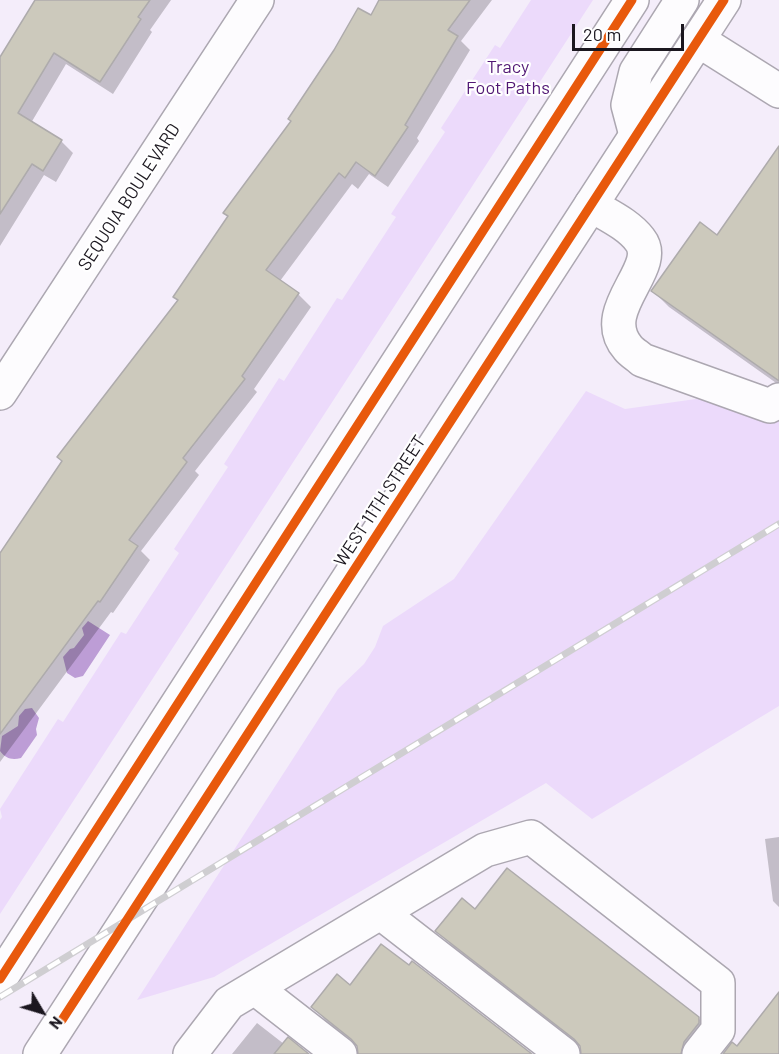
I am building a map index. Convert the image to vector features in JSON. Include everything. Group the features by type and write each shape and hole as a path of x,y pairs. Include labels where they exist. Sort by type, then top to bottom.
{"main road":[{"name":"SEQUOIA BOULEVARD","path":"0,393 257,0"},
{"path":"0,979 632,0"},
{"path":"636,135 628,105 636,72 682,0"},
{"name":"WEST 11TH STREET","path":"40,1054 724,0"},
{"path":"698,40 779,91"},
{"path":"591,205 630,229 642,242 644,261 621,306 618,328 627,347 642,360 770,406 779,400"},
{"path":"190,1054 230,1003 485,850 531,837 718,983 718,1030 699,1054"},
{"path":"381,913 563,1054"},
{"path":"255,988 340,1054"}],"green space":[{"name":"Tracy Foot Paths","path":"531,0 593,0 0,914 0,820 2,817 0,809 58,719 63,722 121,632 126,634 179,553 174,549 228,467 224,464 279,378 284,381 337,298 342,300 396,217 391,214 445,132 441,128 495,45 500,48"},
{"path":"586,391 625,409 710,397 779,421 779,706 592,819 546,783 214,977 137,1000 338,689 364,664 375,647 383,626 454,579"}],"shaded area":[{"path":"88,621 110,635 83,676 75,678 67,673 63,657 84,635 82,628"},
{"path":"32,708 39,718 37,735 21,758 7,757 0,751 2,736 18,726 19,716 25,709"}],"building":[{"path":"35,0 150,0 138,17 141,19 100,82 54,53 18,113 62,140 43,171 32,164 0,214 0,57"},
{"path":"379,0 470,0 448,30 458,36 405,125 408,127 375,176 356,162 345,178 339,173 266,270 299,293 242,376 245,379 183,458 187,462 129,540 138,546 100,602 98,601 0,734 0,553 62,461 57,457 178,300 173,297 228,216 223,213 291,121 288,119 334,50 358,8 371,15"},
{"path":"779,146 779,381 651,291 700,222 717,235"},
{"path":"507,868 699,1017 699,1023 684,1042 681,1054 581,1054 580,1046 574,1039 435,931 462,898 475,909"},
{"path":"381,944 409,965 412,961 532,1054 358,1054 357,1046 351,1039 311,1007 337,974 350,985"},
{"path":"779,992 779,1054 723,1054 732,1042 737,1046"},
{"path":"288,1037 309,1054 274,1054"}],"railway":[{"path":"0,997 779,524"}],"cycle path":[{"path":"0,979 632,0"},
{"path":"62,1020 724,0"}]}
